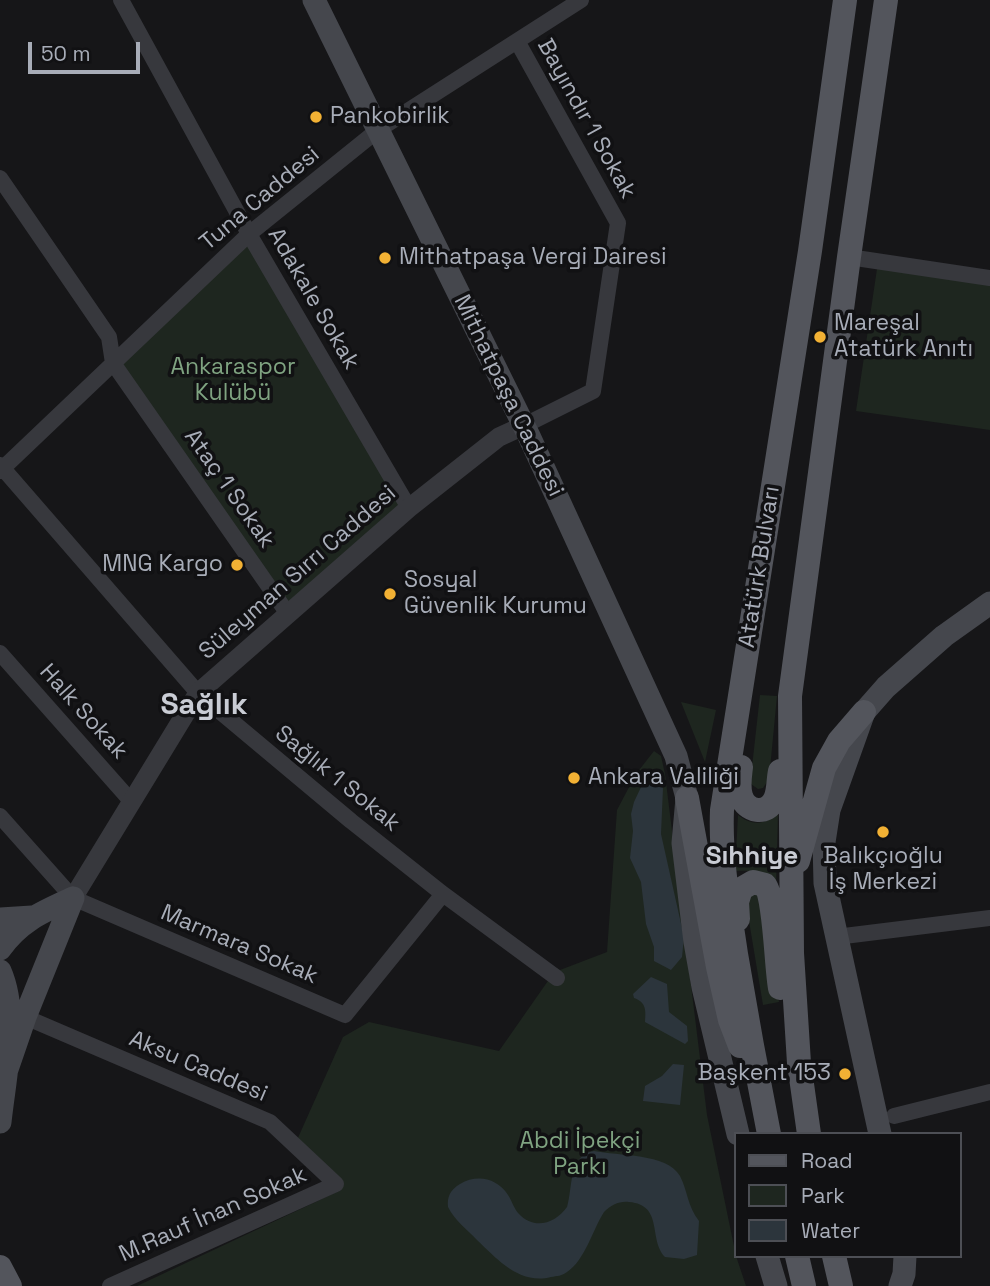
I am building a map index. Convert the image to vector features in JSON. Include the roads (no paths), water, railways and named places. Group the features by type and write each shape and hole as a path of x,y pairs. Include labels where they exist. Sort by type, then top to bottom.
{"main road":[{"name":"Mithatpaşa Caddesi","path":"314,0 523,426 676,756 687,798 683,843 695,942 738,1132"},
{"name":"Atatürk Bulvarı","path":"769,1132 726,888 722,823 810,251 845,0"},
{"name":"Atatürk Bulvarı","path":"809,1132 799,1063 792,953 790,696 886,0"},
{"path":"791,882 824,768 839,741 886,687 944,636 990,603"},
{"path":"742,686 743,726 739,789 743,802 753,810 768,807 775,798 790,696"},
{"path":"864,712 829,810 824,842 825,883 835,937 884,1122"},
{"path":"687,798 707,917 730,1020 741,1048 756,1071"},
{"path":"742,986 738,897 744,886 756,881 765,886 771,896 776,966 799,1063"},
{"path":"0,949 15,931 32,917 73,898"},
{"path":"4,1078 25,1017 73,898"},
{"path":"0,919 32,917"},
{"path":"0,971 7,991 9,1018 0,1122"},
{"path":"768,1258 776,1286"},
{"path":"797,1258 804,1286"},
{"path":"834,1258 841,1286"},
{"path":"900,1286 905,1258"},
{"path":"0,1267 10,1286"}],"street":[{"name":"Adakale Sokak","path":"121,0 249,234 409,508"},
{"name":"Tuna Caddesi","path":"1,468 249,234 378,130 581,0"},
{"name":"Bayındır 1 Sokak","path":"517,41 618,223 593,391 523,426"},
{"name":"Ataç 1 Sokak","path":"0,178 109,337 113,363 288,614"},
{"path":"849,257 990,278"},
{"name":"Süleyman Sırrı Caddesi","path":"73,898 198,694 409,508 499,437 523,426"},
{"name":"Sağlık 1 Sokak","path":"1,468 198,694 443,894 557,978"},
{"name":"Halk Sokak","path":"0,653 131,801"},
{"name":"Marmara Sokak","path":"0,816 73,898 345,1015 443,894"},
{"path":"835,937 990,918"},
{"name":"Aksu Caddesi","path":"25,1017 270,1122 336,1184"},
{"path":"884,1122 990,1092"},
{"name":"M.Rauf İnan Sokak","path":"110,1286 336,1184"}],"water":[{"path":"648,780 655,780 663,788 661,834 684,937 682,957 671,970 654,961 654,947 646,924 641,882 630,858 633,831 631,814 642,785"},
{"path":"651,977 667,984 669,1012 687,1026 688,1041 685,1044 645,1022 644,1007 633,994"},
{"path":"673,1064 684,1065 680,1105 643,1101 645,1086 662,1076"},
{"path":"594,1151 653,1159 674,1169 680,1176 699,1221 697,1255 684,1259 665,1257 660,1250 654,1224 647,1209 640,1204 622,1202 612,1205 604,1212 579,1260 567,1272 540,1279 529,1277 510,1269 493,1255 458,1221 448,1207 450,1194 457,1186 473,1179 486,1179 503,1189 517,1212 525,1219 538,1223 550,1221 557,1218 567,1207 576,1165 586,1154"}],"place":[{"name":"Pankobirlik","path":"316,117"},
{"name":"Mithatpaşa Vergi Dairesi","path":"385,258"},
{"name":"Mareşal Atatürk Anıtı","path":"820,337"},
{"name":"MNG Kargo","path":"237,565"},
{"name":"Sosyal Güvenlik Kurumu","path":"390,594"},
{"name":"Ankara Valiliği","path":"574,778"},
{"name":"Balıkçıoğlu İş Merkezi","path":"883,832"},
{"name":"Başkent 153","path":"845,1074"}],"district":[{"name":"Sağlık","path":"204,706"},
{"name":"Sıhhiye","path":"752,857"}],"park label":[{"name":"Ankaraspor Kulübü","path":"233,381"},
{"name":"Abdi İpekçi Parkı","path":"580,1155"}]}
